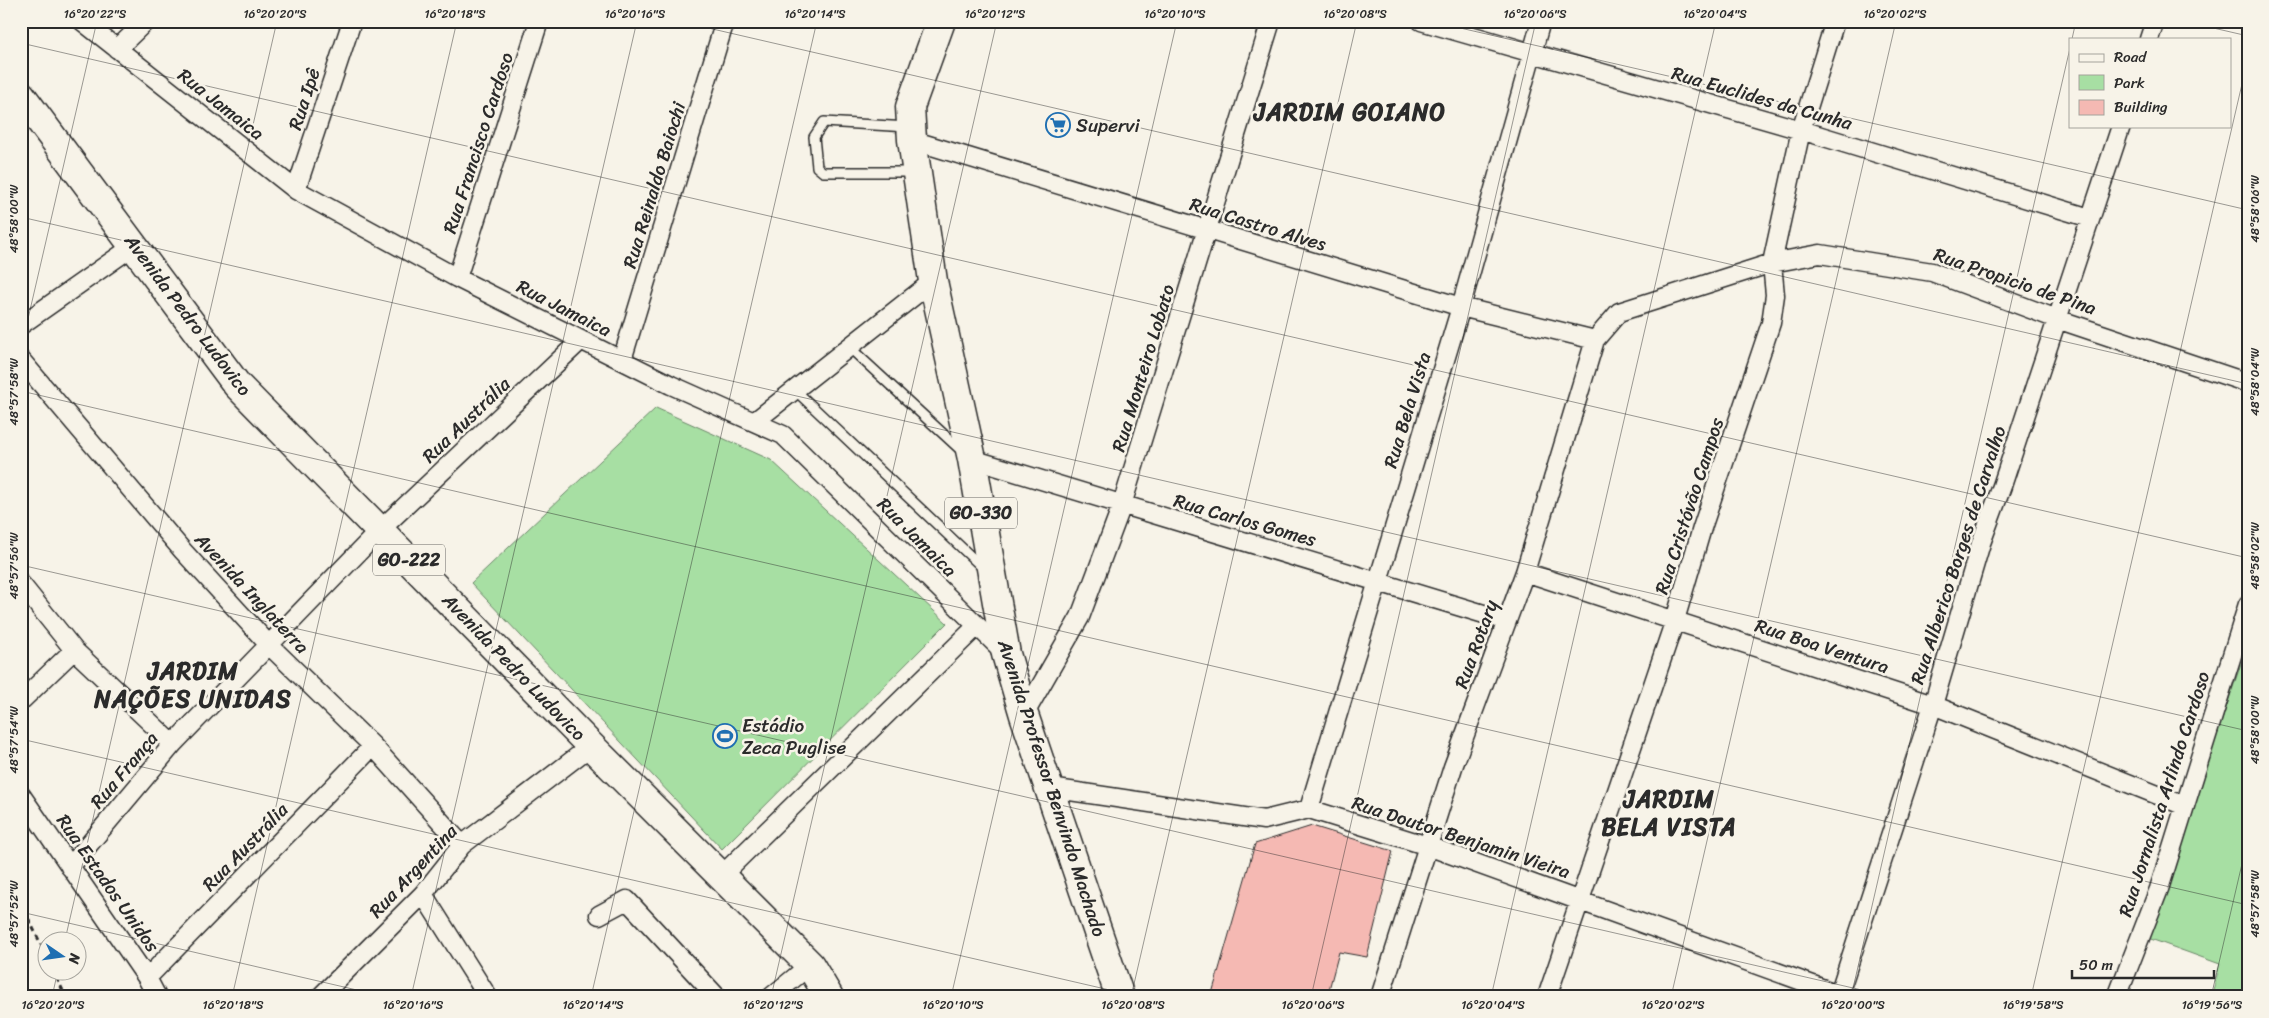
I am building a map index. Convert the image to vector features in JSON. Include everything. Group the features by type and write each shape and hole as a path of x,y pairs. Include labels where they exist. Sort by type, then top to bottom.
{"main road":[{"name":"Avenida Professor Benvindo Machado","path":"942,21 910,107 917,172 933,281 972,459 1006,654 1024,715 1120,997"},
{"name":"Avenida Pedro Ludovico","path":"21,94 237,384 591,746 810,965 829,997"}],"street":[{"name":"Rua Jamaica","path":"82,21 296,190 457,278 622,360 783,435 1006,654"},
{"path":"117,49 146,21"},
{"name":"Rua Ipê","path":"296,190 352,21"},
{"name":"Rua Francisco Cardoso","path":"457,278 539,21"},
{"name":"Rua Reinaldo Baiochi","path":"622,360 726,21"},
{"name":"Rua Monteiro Lobato","path":"1024,715 1080,617 1122,506 1271,21"},
{"name":"Rua Euclides da Cunha","path":"1421,21 1800,130 2090,218"},
{"name":"Rua Bela Vista","path":"1309,809 1376,581 1461,307 1541,21"},
{"name":"Rua Cristóvão Campos","path":"1547,997 1675,620 1702,528 1771,323 1775,295 1772,264 1800,130 1835,21"},
{"path":"2149,38 2155,21"},
{"name":"Rua Alberico Borges de Carvalho","path":"1841,996 1933,705 1981,543 2119,128"},
{"name":"Rua Castro Alves","path":"912,134 1208,231 1461,307 1595,340"},
{"path":"21,326 135,245"},
{"name":"Rua Propicio de Pina","path":"1619,312 1772,264 1820,254 1932,272 2057,319 2248,383"},
{"path":"754,422 933,281"},
{"name":"Rua Rotary","path":"1380,997 1453,767 1525,572 1595,340 1619,312"},
{"name":"Rua Austrália","path":"380,530 581,340"},
{"name":"Avenida Inglaterra","path":"21,360 183,551 270,646 373,746 462,845"},
{"name":"Rua Carlos Gomes","path":"972,459 1507,622"},
{"name":"Rua França","path":"70,867 173,744 270,646 380,530"},
{"name":"Rua Boa Ventura","path":"1525,572 1933,705 2185,806"},
{"path":"21,584 74,650 173,744"},
{"name":"Rua Jornalista Arlindo Cardoso","path":"2116,997 2159,889 2248,604"},
{"path":"721,876 977,626"},
{"path":"21,701 74,650"},
{"name":"Rua Austrália","path":"147,978 373,746"},
{"name":"Rua Argentina","path":"320,997 423,894 462,845 591,746"},
{"path":"1050,788 1264,820 1309,809"},
{"name":"Rua Estados Unidos","path":"21,795 147,978 157,997"},
{"name":"Rua Doutor Benjamin Vieira","path":"1309,809 1428,846 1580,899 1841,996"},
{"path":"423,894 488,997"},
{"path":"600,915 627,900 717,997"},
{"path":"771,997 810,965"}],"lane":[{"path":"912,134 824,122 814,137 817,167 823,172 850,174 917,172"},
{"path":"849,347 972,459"},
{"path":"794,390 992,576"}],"path":[{"path":"21,903 38,938"},
{"path":"58,980 66,997"}],"green space":[{"name":"Estádio Zeca Puglise","path":"656,408 771,460 947,623 722,849 471,583"},
{"path":"2248,643 2248,997 2211,997 2220,964 2148,938"}],"building":[{"path":"1312,826 1393,851 1367,957 1339,952 1327,997 1211,997 1255,844"}],"place":[{"name":"Supervi","path":"1058,125"},
{"name":"Estádio Zeca Puglise","path":"725,736"}],"district":[{"name":"JARDIM GOIANO","path":"1350,112"},
{"name":"JARDIM NAÇÕES UNIDAS","path":"193,685"},
{"name":"JARDIM BELA VISTA","path":"1669,813"}]}
